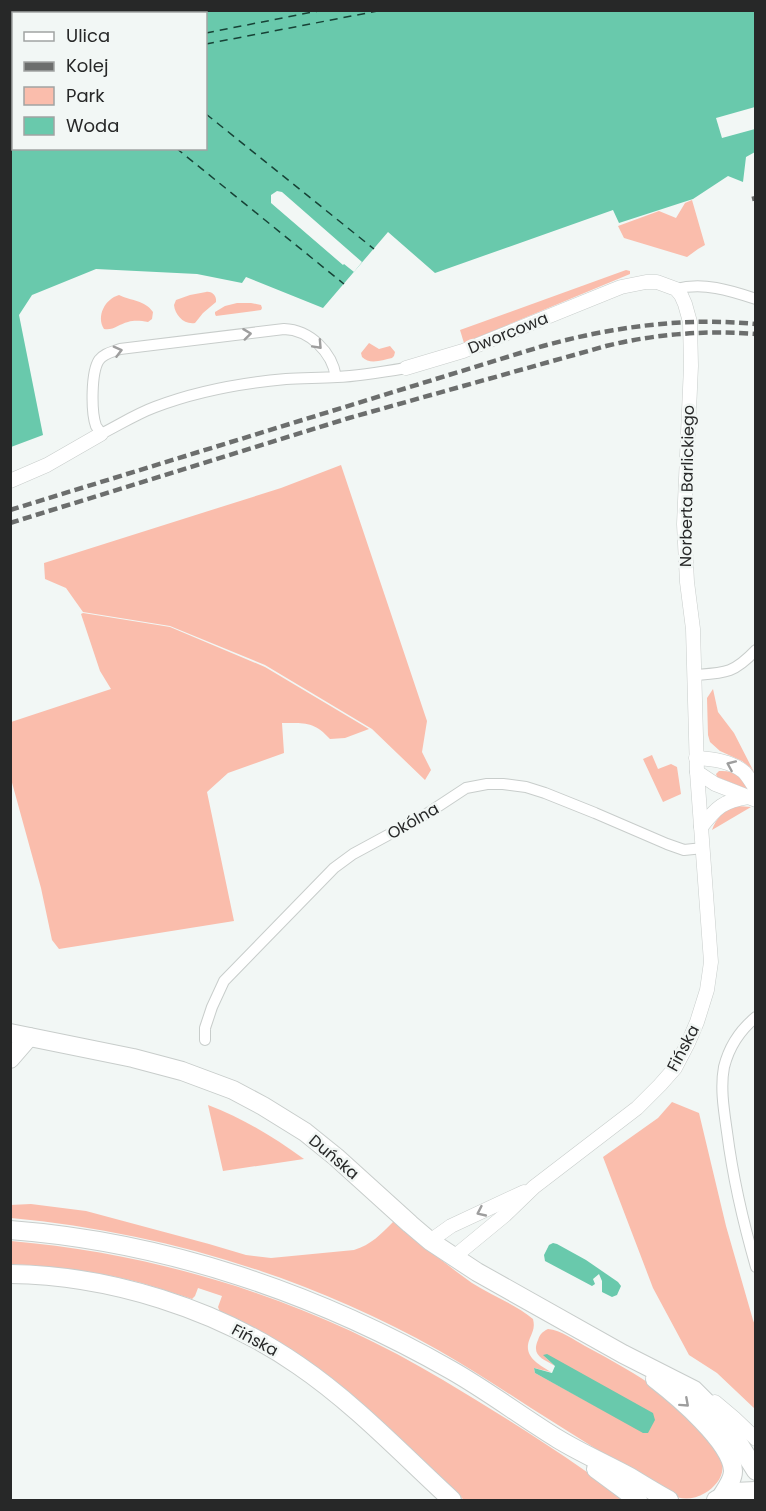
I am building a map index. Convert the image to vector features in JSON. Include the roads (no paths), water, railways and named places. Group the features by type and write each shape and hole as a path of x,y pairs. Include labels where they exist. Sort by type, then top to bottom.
{"main road":[{"name":"Duńska","path":"10,1033 163,1066 202,1077 263,1106 305,1132 430,1241 454,1257 502,1287 623,1354 694,1390 729,1428 756,1471"},
{"path":"10,1059 29,1037"},
{"path":"10,1230 43,1232 120,1244 168,1255 243,1277 319,1305 399,1342 453,1372 560,1440 669,1500"},
{"name":"Fińska","path":"10,1274 72,1278 114,1286 158,1298 231,1327 298,1364 323,1383 452,1500"},
{"name":"Duńska","path":"623,1354 693,1410 724,1448 733,1473 729,1485 718,1498"},
{"path":"560,1440 638,1500"},
{"path":"718,1498 734,1492 756,1491"}],"street":[{"name":"Dworcowa","path":"10,481 47,465 134,417 190,395 262,381 336,377 406,368 463,351 621,287 657,282 675,289"},
{"path":"675,289 687,286 716,287 756,299"},
{"name":"Norberta Barlickiego","path":"675,289 686,304 691,333 684,524 687,582 693,629 697,765 703,848"},
{"path":"101,434 93,411 95,368 104,355 120,349 284,329 295,330 307,334 316,341 334,367 336,377"},
{"path":"694,675 729,671 744,662 756,650"},
{"path":"715,760 735,766 746,773 753,795 715,784 697,765 715,760"},
{"name":"Okólna","path":"206,1040 205,1028 209,1013 224,981 333,868 353,854 425,815 466,788 502,783 526,787 570,802 666,844 684,850 703,848"},
{"path":"701,827 721,805 753,795"},
{"name":"Fińska","path":"454,1257 505,1215 534,1187 637,1108 675,1068 697,1022 711,962 703,848"},
{"path":"756,1017 744,1026 732,1045 724,1067 723,1088 735,1190 756,1268"},
{"name":"Fińska","path":"430,1241 451,1226 534,1187"},
{"path":"694,1390 734,1418 756,1439"}],"water":[{"path":"11,11 755,11 755,152 746,157 743,182 728,176 693,199 619,223 613,210 435,273 388,232 323,308 246,277 242,283 197,274 96,269 32,295 19,315 43,435 11,447"},
{"path":"553,1243 586,1260 618,1282 621,1286 617,1295 612,1297 602,1292 602,1281 599,1274 593,1279 595,1284 592,1286 545,1261 544,1255 549,1245"},
{"path":"547,1354 653,1413 655,1420 648,1433 643,1433 535,1373 534,1368 552,1373 555,1366 543,1355"}],"railway":[{"path":"752,199 756,198"},
{"path":"10,510 569,339 648,325 702,322 756,324"},
{"path":"10,523 349,418 606,346 643,338 680,334 718,332 756,334"}]}
